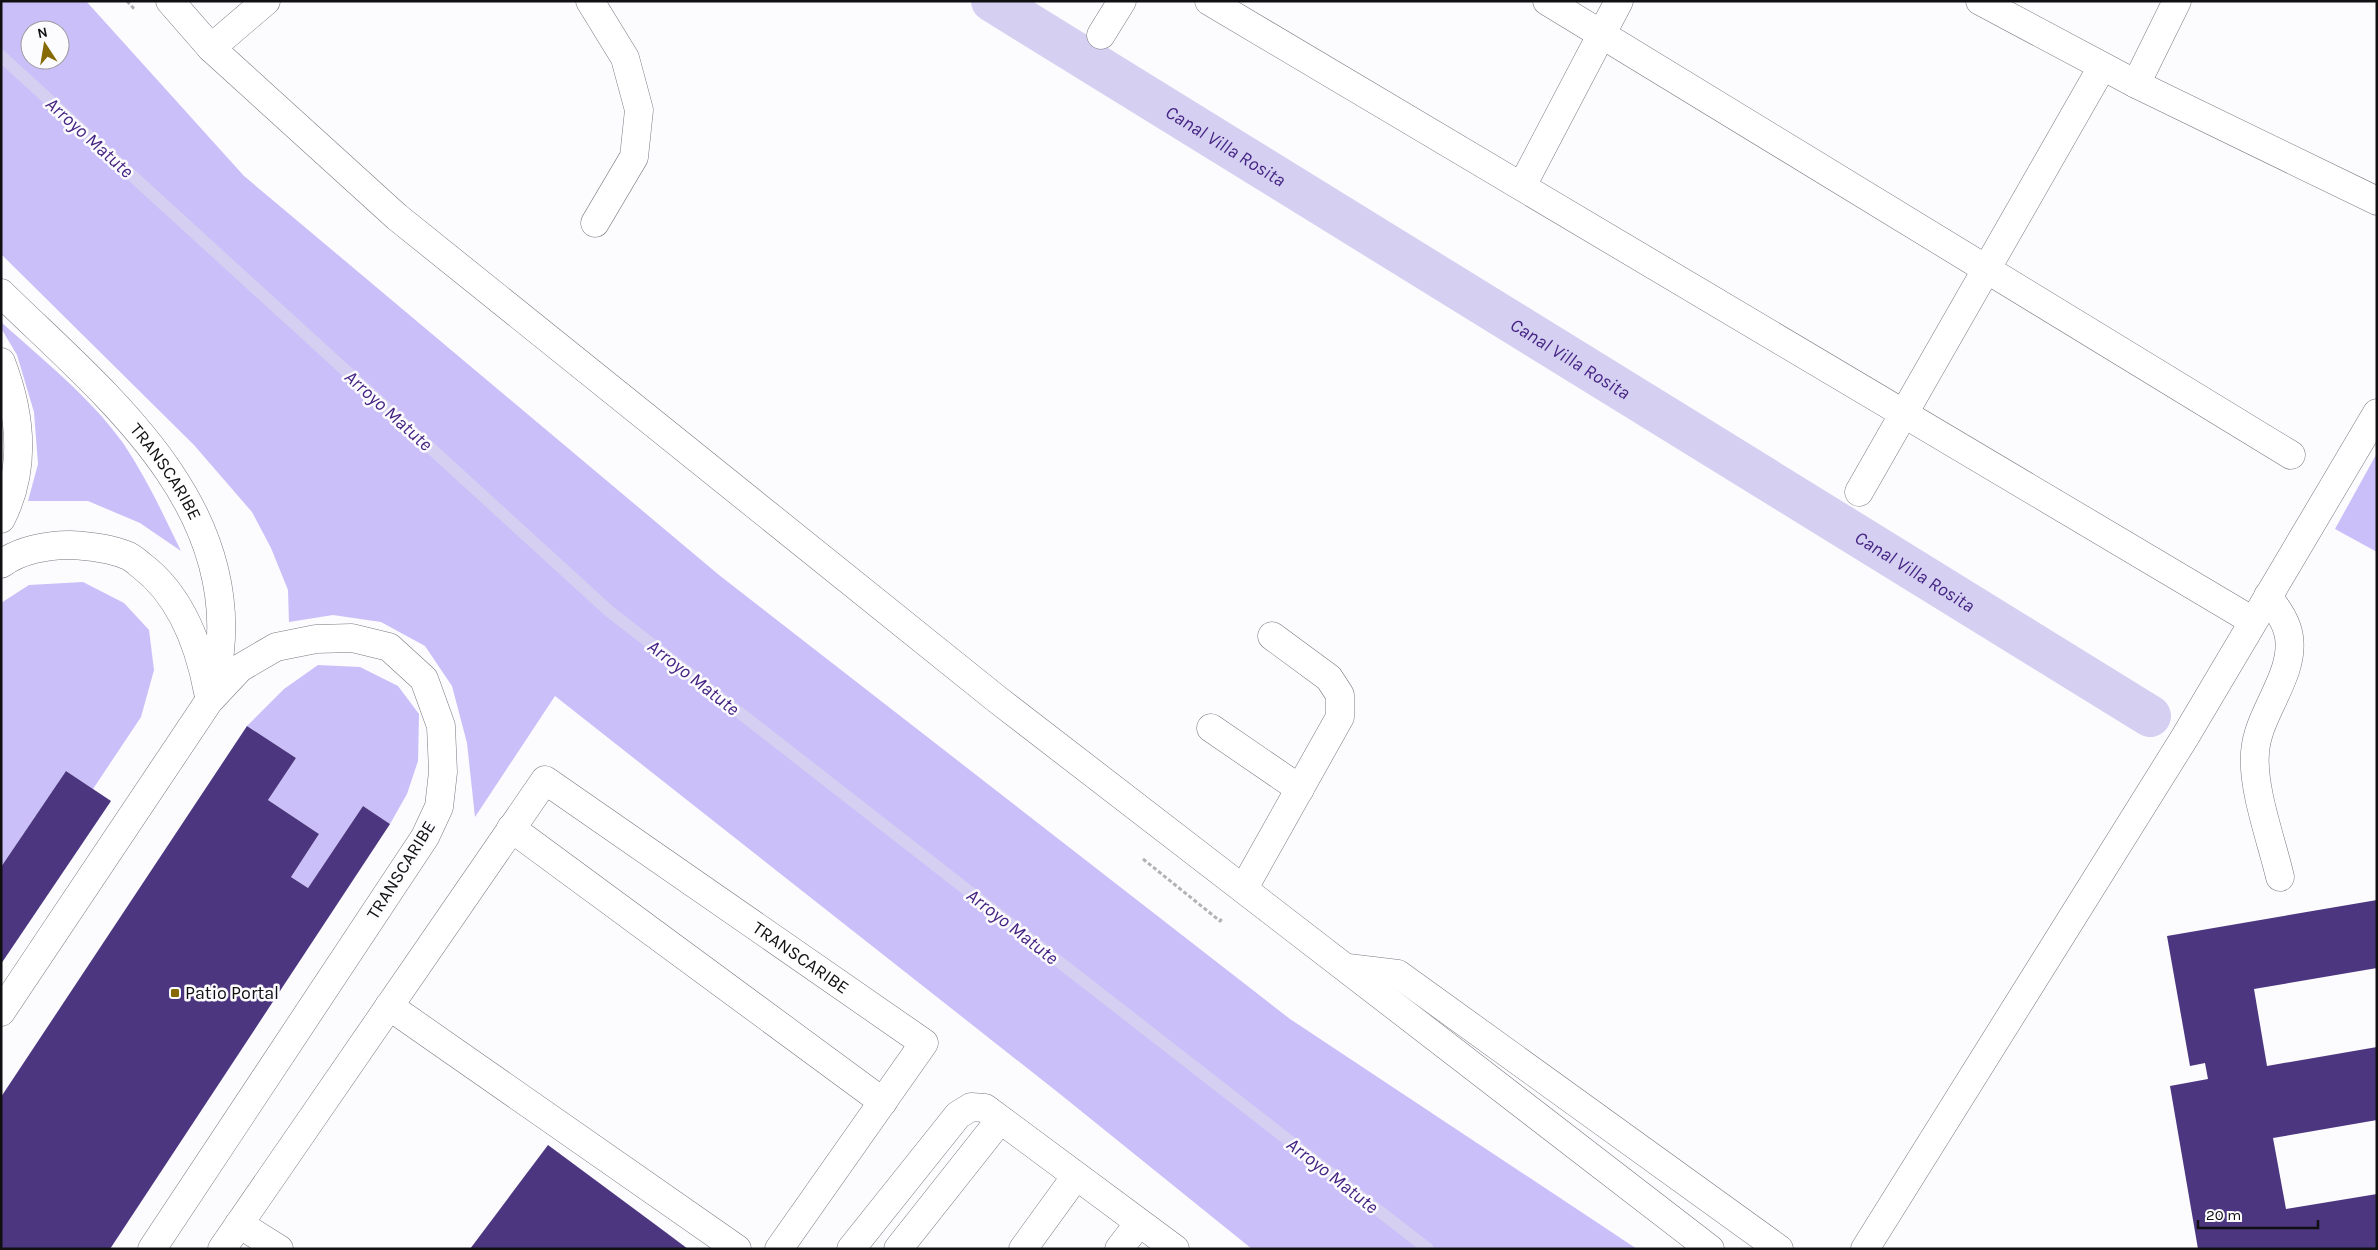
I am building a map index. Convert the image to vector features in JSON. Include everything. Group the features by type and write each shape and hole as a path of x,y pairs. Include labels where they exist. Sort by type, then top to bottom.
{"street":[{"path":"170,1 211,48 397,217 998,700 1710,1249"},
{"path":"211,48 266,1"},
{"path":"590,1 626,58 638,110 634,157 596,223"},
{"path":"1101,35 1122,1"},
{"path":"1209,1 2253,621"},
{"path":"1547,1 2291,455"},
{"path":"1522,186 1619,1"},
{"path":"1980,1 2102,67 2377,201"},
{"path":"2136,84 2177,1"},
{"path":"1859,492 2102,67"},
{"name":"TRANSCARIBE","path":"1,294 127,417 170,470 190,505 211,556 221,609 220,652 209,701"},
{"path":"1,362 12,391 19,430 18,471 9,504 1,519"},
{"path":"1865,1249 2185,737 2377,413"},
{"path":"1,564 10,557 51,545 90,546 128,555 157,578 178,605 194,638 203,667 209,701"},
{"path":"2268,596 2284,620 2290,636 2290,656 2260,729 2254,752 2256,777 2280,877"},
{"path":"1244,888 1340,716 1340,695 1329,678 1272,636"},
{"name":"TRANSCARIBE","path":"1,1012 209,701 240,668 276,647 316,639 352,638 389,647 424,679 441,726 443,772 438,807 425,837 152,1249"},
{"path":"1211,728 1300,789"},
{"name":"TRANSCARIBE","path":"222,1249 545,780 924,1043 779,1249"},
{"path":"511,828 883,1102"},
{"path":"1348,968 1398,974 1779,1249"},
{"path":"389,1006 737,1249"},
{"path":"851,1249 958,1116 971,1107 985,1108 1175,1249"},
{"path":"898,1249 1000,1120"},
{"path":"1023,1249 1076,1176"},
{"path":"1119,1249 1139,1223"},
{"path":"239,1224 279,1249"}],"shaded area":[{"path":"1,1 86,1 244,176 719,575 1290,1019 1637,1249 1252,1249 1060,1094 555,696 475,817 467,743 452,686 425,646 381,622 333,615 289,622 288,590 271,548 252,512 194,445 1,254"},
{"path":"1,322 65,379 110,426 139,469 181,551 140,523 88,501 28,501 38,464 34,412 17,355 1,328"},
{"path":"2377,453 2377,552 2335,529"},
{"path":"83,582 124,603 149,630 154,670 141,717 93,789 66,771 1,867 1,603 29,585"},
{"path":"318,665 360,667 398,686 419,714 418,761 407,794 390,824 363,806 308,888 291,877 319,834 268,800 296,758 247,726 284,689"}],"building":[{"name":"Patio Portal","path":"247,726 296,758 268,800 319,834 291,877 308,888 363,806 390,824 110,1249 1,1249 1,1097"},
{"path":"66,771 111,801 1,964 1,867"},
{"path":"2377,900 2377,968 2254,989 2267,1066 2377,1047 2377,1120 2273,1138 2286,1209 2377,1194 2377,1249 2198,1249 2170,1086 2208,1079 2205,1063 2190,1066 2167,936"},
{"path":"548,1145 664,1231 688,1249 470,1249"}],"waterway":[{"name":"Canal Villa Rosita","path":"992,1 2150,716"},
{"name":"Arroyo Matute","path":"1,56 609,611 1428,1249"}],"place":[{"name":"Patio Portal","path":"175,993"}]}
